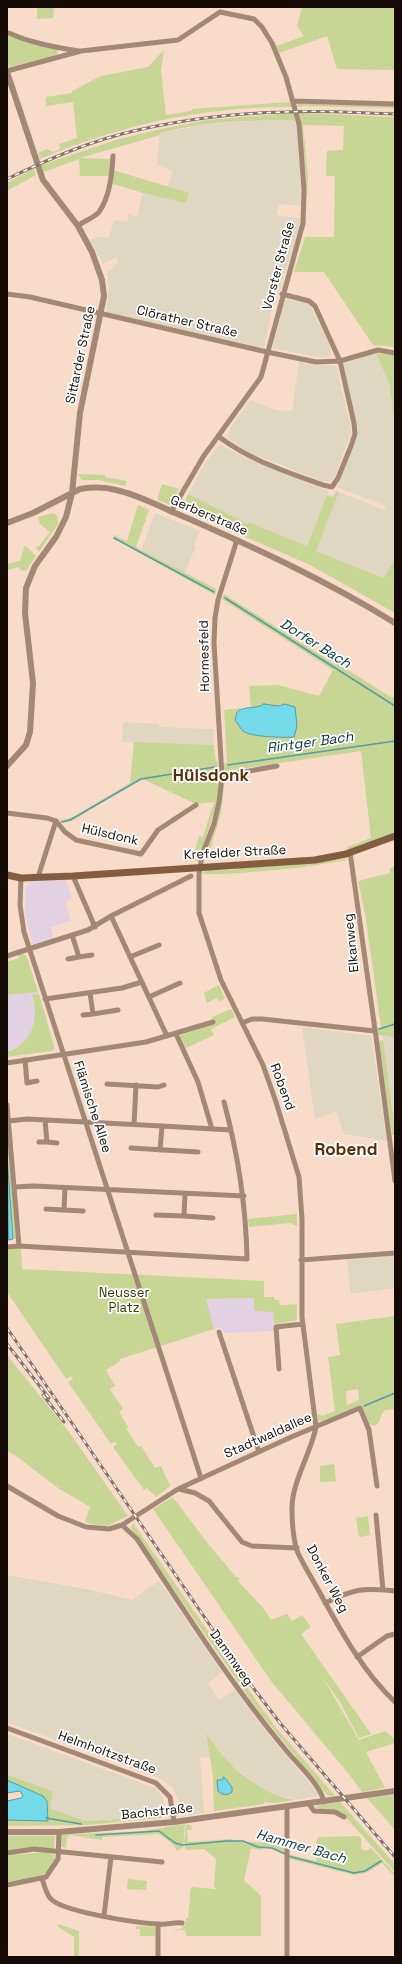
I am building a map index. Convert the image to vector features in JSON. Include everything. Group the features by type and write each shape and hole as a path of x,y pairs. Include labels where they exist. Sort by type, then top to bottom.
{"main road":[{"name":"Krefelder Straße","path":"7,875 21,878 73,876 315,860 350,852 395,836"}],"street":[{"path":"7,72 81,51 178,40 220,9"},
{"name":"Vorster Straße","path":"171,512 203,457 261,378 282,294 300,238 304,205 301,148 294,101 290,86 278,56 262,26 254,19 220,9"},
{"path":"9,33 42,45 81,51"},
{"name":"Sittarder Straße","path":"7,72 43,180 78,226 97,261 104,296 102,313 80,412 72,493 61,530 35,566 27,582 25,613 33,683 30,732 26,745 7,766"},
{"path":"294,101 395,104"},
{"path":"78,226 98,212 106,196 112,176 113,156"},
{"name":"Clörather Straße","path":"7,294 22,295 316,362 340,361 378,350 395,353"},
{"path":"218,436 233,448 282,470 332,487 338,478 354,434 354,423 340,361 315,306 309,301 282,294"},
{"name":"Gerberstraße","path":"7,523 34,513 72,493 89,487 116,490 237,540 315,577 395,623"},
{"name":"Hormesfeld","path":"201,868 202,855 214,824 219,802 222,774 214,643 215,618 218,600 237,540"},
{"path":"222,774 278,766"},
{"name":"Hülsdonk","path":"56,821 65,832 76,840 141,854 158,830 196,805"},
{"path":"7,813 47,818 56,821 38,877"},
{"name":"Elkanweg","path":"350,852 360,911 395,1181"},
{"name":"Robend","path":"201,868 199,878 199,913 221,980 263,1065 299,1177 302,1220 301,1260 303,1324 316,1427"},
{"path":"73,876 95,927"},
{"path":"7,956 72,936 95,927 111,916 191,876"},
{"name":"Flämische Allee","path":"21,878 21,916 29,949 126,1252 157,1340 201,1478"},
{"path":"111,916 167,1036"},
{"path":"72,936 79,957"},
{"path":"130,957 159,944"},
{"path":"68,959 92,955"},
{"path":"45,999 122,988 142,982"},
{"path":"150,997 180,983"},
{"path":"90,993 93,1014"},
{"path":"83,1015 118,1010"},
{"path":"242,1023 252,1019 262,1019 375,1031"},
{"path":"7,1063 146,1042 213,1022"},
{"path":"176,1034 198,1082 212,1129"},
{"path":"25,1060 27,1083 37,1081"},
{"path":"107,1084 158,1086 164,1084"},
{"path":"134,1124 136,1085"},
{"path":"7,1247 19,1246 247,1259 244,1196 224,1102"},
{"path":"7,1105 19,1246"},
{"path":"9,1121 45,1120 231,1130"},
{"path":"45,1120 47,1142"},
{"path":"160,1150 162,1126"},
{"path":"39,1142 57,1143"},
{"path":"131,1148 198,1152"},
{"path":"14,1188 34,1186 244,1196"},
{"path":"64,1210 65,1188"},
{"path":"184,1216 185,1194"},
{"path":"46,1209 84,1211"},
{"path":"156,1215 213,1218"},
{"path":"301,1260 395,1253"},
{"path":"279,1369 276,1327 303,1324"},
{"path":"219,1332 259,1452"},
{"name":"Stadtwaldallee","path":"122,1525 178,1489 360,1408 371,1439 376,1486"},
{"name":"Donker Weg","path":"316,1427 313,1441 295,1490 292,1506 297,1548 325,1603 357,1657 395,1702"},
{"path":"7,1486 58,1516 78,1524 109,1529 122,1525"},
{"path":"178,1489 195,1492 209,1501 242,1542 252,1546 297,1548"},
{"path":"376,1515 383,1590"},
{"name":"Dammweg","path":"122,1525 136,1539 220,1664 265,1725 317,1788 324,1802"},
{"path":"325,1603 347,1592 363,1588 395,1591"},
{"path":"357,1657 387,1636 395,1634"},
{"name":"Helmholtzstraße","path":"7,1728 156,1783 170,1797 174,1822"},
{"name":"Bachstraße","path":"7,1832 59,1832 174,1822 395,1791"},
{"path":"309,1804 314,1811 335,1812 344,1817"},
{"path":"287,1807 287,1957"},
{"path":"7,1885 46,1877 58,1859 57,1851 59,1832"},
{"path":"7,1853 34,1849 162,1862"},
{"path":"104,1916 111,1857"},
{"path":"42,1878 51,1899 60,1905 104,1916 158,1924 182,1923"},
{"path":"158,1924 158,1957"}],"shaded area":[{"path":"261,120 295,120 299,145 301,206 280,204 278,206 277,215 301,218 292,251 271,314 264,348 106,312 109,288 107,272 114,267 113,265 118,263 117,257 103,264 90,240 97,237 109,238 114,220 127,222 129,214 137,217 143,193 186,202 189,193 167,187 173,171 157,165 160,133 209,124"},
{"path":"286,299 303,302 310,306 330,345 331,355 328,357 313,356 273,348 282,309"},
{"path":"376,353 389,383 395,422 395,559 385,578 316,551 339,492 384,510 386,506 337,487 356,438 343,364"},
{"path":"299,362 323,366 332,365 336,367 350,423 351,433 335,476 330,481 322,481 249,452 231,441 228,436 229,430 250,400 276,410 292,411"},
{"path":"221,445 246,458 329,491 307,546 249,522 248,524 188,494 201,470 216,448"},
{"path":"155,513 200,531 194,545 196,546 185,573 142,549"},
{"path":"123,722 159,724 159,727 213,729 214,745 122,742"},
{"path":"66,880 72,898 65,902 71,921 51,927 53,939 33,946 25,914 26,886 32,881"},
{"path":"38,992 39,994 32,995 36,1017 33,1028 28,1037 20,1045 7,1052 7,995"},
{"path":"302,1027 371,1036 387,1141 344,1134 336,1111 315,1119"},
{"path":"382,1036 395,1036 395,1129 383,1040"},
{"path":"395,1255 395,1288 351,1294 347,1259"},
{"path":"255,1298 274,1312 273,1331 224,1333 221,1327 214,1329 205,1299"},
{"path":"7,1575 91,1590 132,1600 159,1581 222,1672 208,1683 219,1700 235,1690 262,1727 320,1796 294,1800 258,1787 226,1760 206,1734 210,1757 200,1758 204,1813 186,1815 180,1809 178,1799 172,1787 159,1778 7,1722"},
{"path":"7,1734 155,1788 163,1798 165,1809 163,1815 112,1819 110,1822 107,1820 84,1822 50,1808 53,1791 7,1775"}],"green space":[{"path":"37,7 54,7 53,18 37,19"},
{"path":"302,7 395,7 395,70 337,69 327,36 279,53 273,38 277,46 304,36 297,26"},
{"path":"7,29 9,31 8,34 31,44 58,49 57,56 9,67 7,60"},
{"path":"164,50 161,71 166,115 191,111 192,109 290,102 292,107 227,110 163,120 101,136 40,159 38,153 47,149 53,152 60,149 59,144 77,138 73,102 46,106 46,97 72,93 72,91 101,76 148,67"},
{"path":"297,103 395,106 395,108 298,107"},
{"path":"293,113 295,120 244,121 177,129 80,158 111,159 110,176 80,176 79,159 44,172 41,165 119,139 161,129 207,120"},
{"path":"299,113 395,117 395,347 373,345 324,272 294,272 305,237 334,237 335,176 326,176 327,151 343,150 344,126 303,125 308,177 306,212 306,171"},
{"path":"34,168 36,175 7,191 7,183"},
{"path":"113,170 189,193 186,203 143,193 110,183"},
{"path":"376,353 395,355 395,422 389,383"},
{"path":"78,474 105,475 105,477 127,481 125,486 98,480 82,480"},
{"path":"162,484 179,489 171,505 157,500"},
{"path":"336,491 339,492 316,551 384,578 395,559 395,613 310,565 182,509 188,494 248,524 249,522 307,546 327,495 333,497"},
{"path":"138,505 149,510 136,547 216,589 215,595 113,538 114,535 127,541"},
{"path":"53,513 58,517 58,524 39,552 35,546 38,547 50,532 40,524 38,517"},
{"path":"25,545 36,556 26,571 20,570 19,567 7,570 7,564 20,561"},
{"path":"224,594 336,665 337,663 392,698 395,693 395,834 348,850 347,847 371,838 361,751 226,771 221,813 207,860 205,860 205,855 213,832 223,764 227,763 224,710 242,708 238,711 235,720 249,734 270,735 281,738 281,704 251,707 249,686 278,685 319,696 333,670 222,599"},
{"path":"134,742 214,745 215,756 219,769 217,804 198,860 192,861 199,836 203,837 214,802 196,804 145,780 139,780 72,821 60,822 60,820 73,817 130,783"},
{"path":"348,860 298,868 228,874 203,874 205,870 234,870 242,867"},
{"path":"395,867 394,1037 378,1035 377,1029 381,1027 365,913 358,881 390,873 390,868"},
{"path":"22,953 27,957 38,992 7,995 7,962 19,958 18,954"},
{"path":"219,985 225,999 219,1001 217,998 207,1003 204,993"},
{"path":"39,994 55,1049 51,1051 7,1057 7,1052 23,1043 28,1037 32,1029 35,1012 32,995"},
{"path":"231,1009 235,1017 211,1029 214,1035 186,1048 180,1037 181,1035 214,1024 212,1017"},
{"path":"383,1040 395,1135 392,1135 379,1041"},
{"path":"7,1124 16,1239 13,1239 7,1156"},
{"path":"297,1214 297,1226 290,1223 249,1227 248,1219"},
{"name":"Neusser Platz","path":"18,1247 21,1249 22,1269 264,1281 264,1297 274,1297 275,1300 279,1300 280,1305 297,1304 297,1319 295,1321 274,1324 273,1312 254,1311 254,1298 206,1299 214,1329 120,1359 119,1362 106,1370 115,1386 110,1389 123,1409 119,1412 128,1427 126,1428 138,1447 141,1446 155,1468 161,1466 170,1486 156,1497 147,1488 144,1490 113,1447 117,1444 115,1442 111,1444 68,1382 73,1379 71,1376 66,1379 7,1292 7,1248"},
{"path":"395,1316 395,1409 385,1410 376,1425 370,1425 362,1405 324,1421 318,1421 318,1414 322,1416 335,1411 328,1357 340,1355 336,1324","holes":["358,1389 359,1400 347,1405 346,1391"]},
{"path":"7,1355 69,1432 128,1516 105,1527 85,1522 90,1507 58,1488 16,1456 7,1451"},
{"path":"334,1464 336,1481 320,1482 320,1466"},
{"path":"173,1497 205,1540 236,1577 240,1578 238,1581 264,1609 271,1620 287,1614 292,1621 302,1615 311,1627 301,1634 371,1734 359,1738 340,1702 323,1678 359,1740 385,1731 395,1739 395,1743 366,1752 385,1788 362,1792 348,1773 271,1681 153,1509"},
{"path":"368,1516 370,1535 359,1537 356,1518"},
{"path":"133,1523 260,1706 278,1730 336,1797 327,1795 257,1709 132,1530 131,1527"},
{"path":"206,1733 223,1756 243,1776 266,1790 294,1800 275,1803 264,1802 264,1804 214,1811 213,1776"},
{"path":"7,1775 53,1791 50,1808 84,1821 107,1820 110,1822 112,1819 163,1815 160,1818 88,1825 7,1826 7,1820 47,1821 48,1817 47,1804 39,1793 25,1789 7,1780"},
{"path":"395,1795 395,1799 393,1799 395,1802 395,1830 367,1798"},
{"path":"340,1802 395,1864 395,1872 341,1812 316,1808 316,1806"},
{"path":"185,1824 183,1847 177,1851 173,1844 159,1834 102,1837 102,1840 71,1835 67,1837 66,1848 60,1846 61,1835 144,1831"},
{"path":"186,1825 191,1825 192,1830 187,1830 188,1842 232,1839 232,1841 278,1845 285,1849 285,1854 278,1850 263,1847 262,1850 251,1848 244,1880 261,1896 261,1936 186,1936 185,1930 170,1929 182,1929 183,1925 185,1925 186,1918 188,1918 191,1887 216,1889 214,1887 216,1859 204,1849 186,1850 184,1842"},
{"path":"7,1836 55,1836 54,1849 34,1847 7,1851"},
{"path":"359,1836 361,1839 361,1849 366,1851 371,1848 395,1874 395,1877 382,1863 366,1873 354,1875 290,1859 290,1855 316,1861 316,1842 319,1837"},
{"path":"42,1852 54,1854 54,1863 50,1869 38,1876 7,1882 7,1856"},
{"path":"128,1879 147,1881 146,1890 127,1889"},
{"path":"58,1924 79,1931 79,1957 74,1957 74,1937 57,1926"},
{"path":"136,1926 155,1927 155,1936 140,1936 140,1929 136,1929"}],"water":[{"path":"264,704 278,706 285,704 295,707 297,726 294,737 260,736 247,733 242,730 235,720 237,712"},
{"path":"7,1156 13,1239 9,1240"},
{"path":"224,1777 232,1787 232,1792 226,1794 218,1791 217,1780 222,1780"},
{"path":"7,1780 43,1796 47,1801 48,1821 7,1820 7,1801 21,1798 23,1796 20,1791 7,1793"}],"waterway":[{"name":"Dorfer Bach","path":"114,538 214,592"},
{"name":"Dorfer Bach","path":"225,598 395,706"},
{"name":"Rintger Bach","path":"228,765 395,741"},
{"name":"Rintger Bach","path":"62,822 70,820 141,779 215,767"},
{"path":"379,1029 395,1024"},
{"path":"364,1406 395,1393"},
{"name":"Hammer Bach","path":"46,1818 81,1824"},
{"name":"Hammer Bach","path":"96,1835 159,1831 175,1843 182,1845 243,1841 258,1847 272,1848 285,1854"},
{"name":"Hammer Bach","path":"288,1856 354,1873 365,1871 381,1861"}],"railway":[{"path":"7,179 55,157 87,145 121,134 156,126 211,117 267,113 313,111 395,114"},
{"path":"7,1328 248,1681 280,1723 395,1857"},
{"path":"7,1344 49,1398"},
{"path":"43,1395 64,1422"}],"district":[{"name":"Hülsdonk","path":"211,776"},
{"name":"Robend","path":"346,1150"}]}
